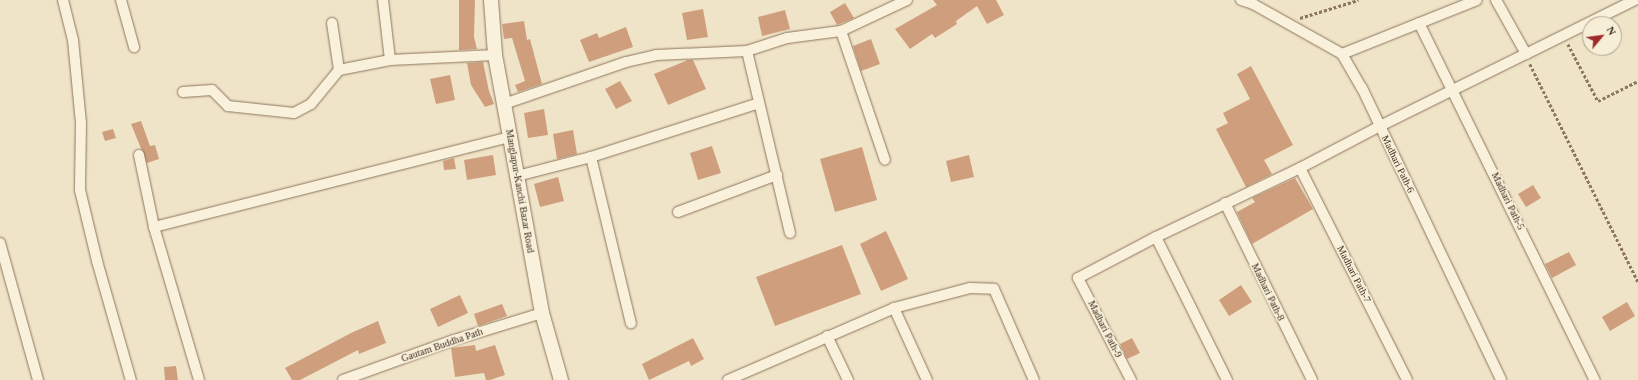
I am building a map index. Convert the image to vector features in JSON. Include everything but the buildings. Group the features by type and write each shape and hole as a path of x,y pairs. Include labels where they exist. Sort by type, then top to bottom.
{"street":[{"path":"62,0 73,40 82,123 80,190 97,261 131,380"},
{"path":"121,0 134,46"},
{"path":"382,0 390,60"},
{"name":"Manglapur-Kanchi Bazar Road","path":"491,0 495,55 542,313 561,380"},
{"path":"504,104 626,62 656,55 747,52 787,38 841,31 907,0"},
{"path":"1241,0 1253,4 1342,54 1477,0"},
{"path":"1496,0 1526,54"},
{"path":"1226,380 1156,237 1300,168 1454,89 1564,37 1634,0"},
{"path":"332,23 340,70"},
{"name":"Madhari Path-5","path":"1419,23 1454,89 1595,380"},
{"path":"841,31 886,160"},
{"path":"747,52 790,233"},
{"name":"Madhari Path-6","path":"1342,54 1380,126 1501,380"},
{"path":"183,92 212,90 228,106 294,113 311,104 340,70 390,60 495,55"},
{"path":"517,176 591,157 759,103"},
{"path":"154,227 510,137"},
{"path":"139,155 154,227 199,380"},
{"path":"591,157 631,323"},
{"name":"Madhari Path-7","path":"1300,168 1407,380"},
{"path":"678,212 777,175"},
{"name":"Madhari Path-8","path":"1225,203 1312,380"},
{"name":"Madhari Path-9","path":"1131,380 1078,278 1156,237"},
{"path":"0,243 38,380"},
{"path":"728,380 894,308 970,288 994,289 1034,380"},
{"path":"894,308 927,380"},
{"name":"Gautam Buddha Path","path":"343,380 454,340 542,313"},
{"path":"827,336 848,380"}],"path":[{"path":"1285,23 1358,0"},
{"path":"1564,37 1598,101 1638,81"},
{"path":"1526,54 1638,282"}]}
